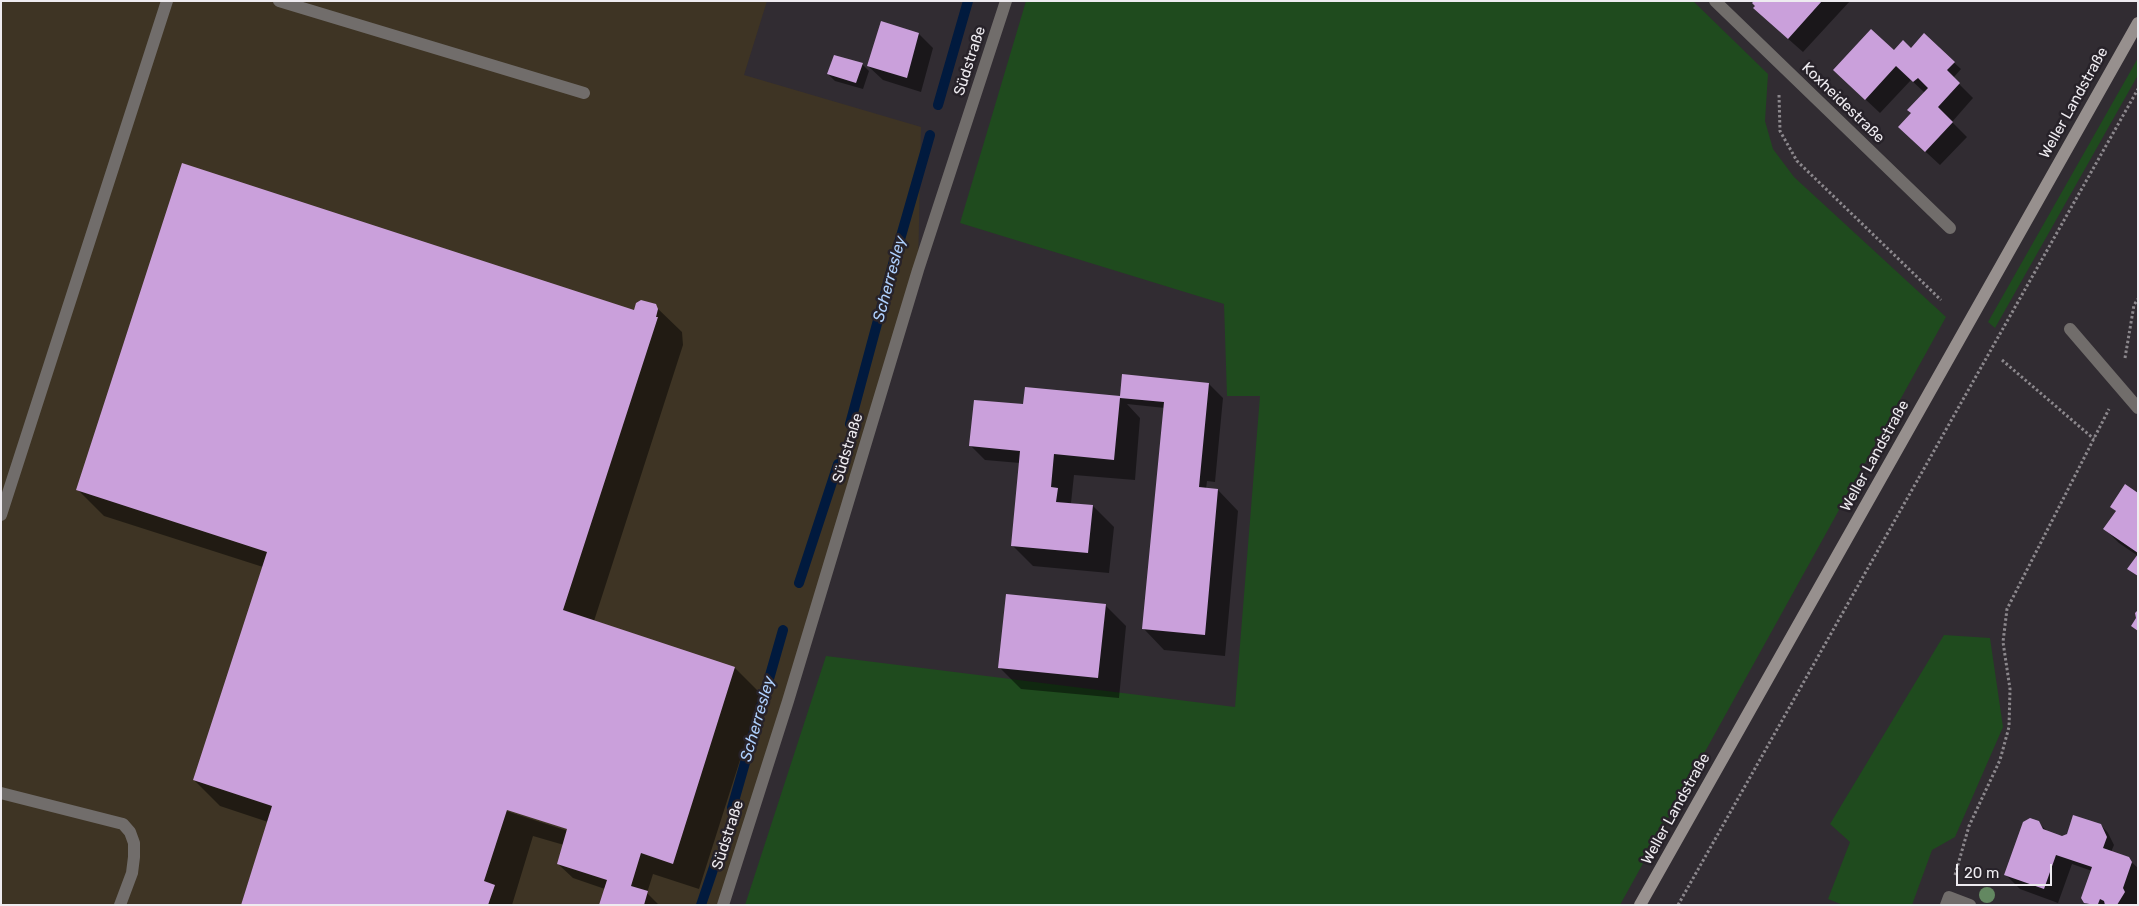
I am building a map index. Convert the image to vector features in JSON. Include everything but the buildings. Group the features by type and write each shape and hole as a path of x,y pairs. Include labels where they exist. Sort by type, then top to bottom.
{"main road":[{"name":"Weller Landstraße","path":"1640,905 2138,23"}],"street":[{"path":"1,515 167,1"},
{"path":"279,1 584,93"},
{"name":"Südstraße","path":"723,905 788,701 918,270 1006,1"},
{"name":"Koxheidestraße","path":"1715,1 1950,228"},
{"path":"2070,329 2138,408"},
{"path":"1,793 123,824 130,832 134,842 134,857 132,873 120,905"},
{"path":"1947,901 1970,905"}],"path":[{"path":"1779,64 1780,131 1797,161 1941,300"},
{"path":"1678,905 2138,90"},
{"path":"1947,901 1970,826 2000,760 2010,727 2010,689 2002,642 2008,609 2120,388 2134,305 2138,299"},
{"path":"2002,360 2094,439"}],"shaded area":[{"path":"1,1 767,1 744,75 921,127 918,270 724,905 1,905"}],"green space":[{"path":"1026,1 1693,1 1768,74 1765,121 1773,149 1794,177 1946,317 1620,905 745,905 826,656 1235,707 1260,396 1227,396 1224,304 960,223"},
{"path":"2138,58 2138,75 1995,328 1988,322"},
{"path":"1944,635 1990,638 2003,727 1955,837 1932,850 1912,905 1843,905 1828,899 1850,842 1830,824"}],"waterway":[{"name":"Scherresley","path":"938,105 968,1"},
{"name":"Scherresley","path":"850,424 930,135"},
{"name":"Scherresley","path":"799,583 838,464"},
{"name":"Scherresley","path":"732,808 783,630"},
{"name":"Scherresley","path":"701,905 717,858"}]}
